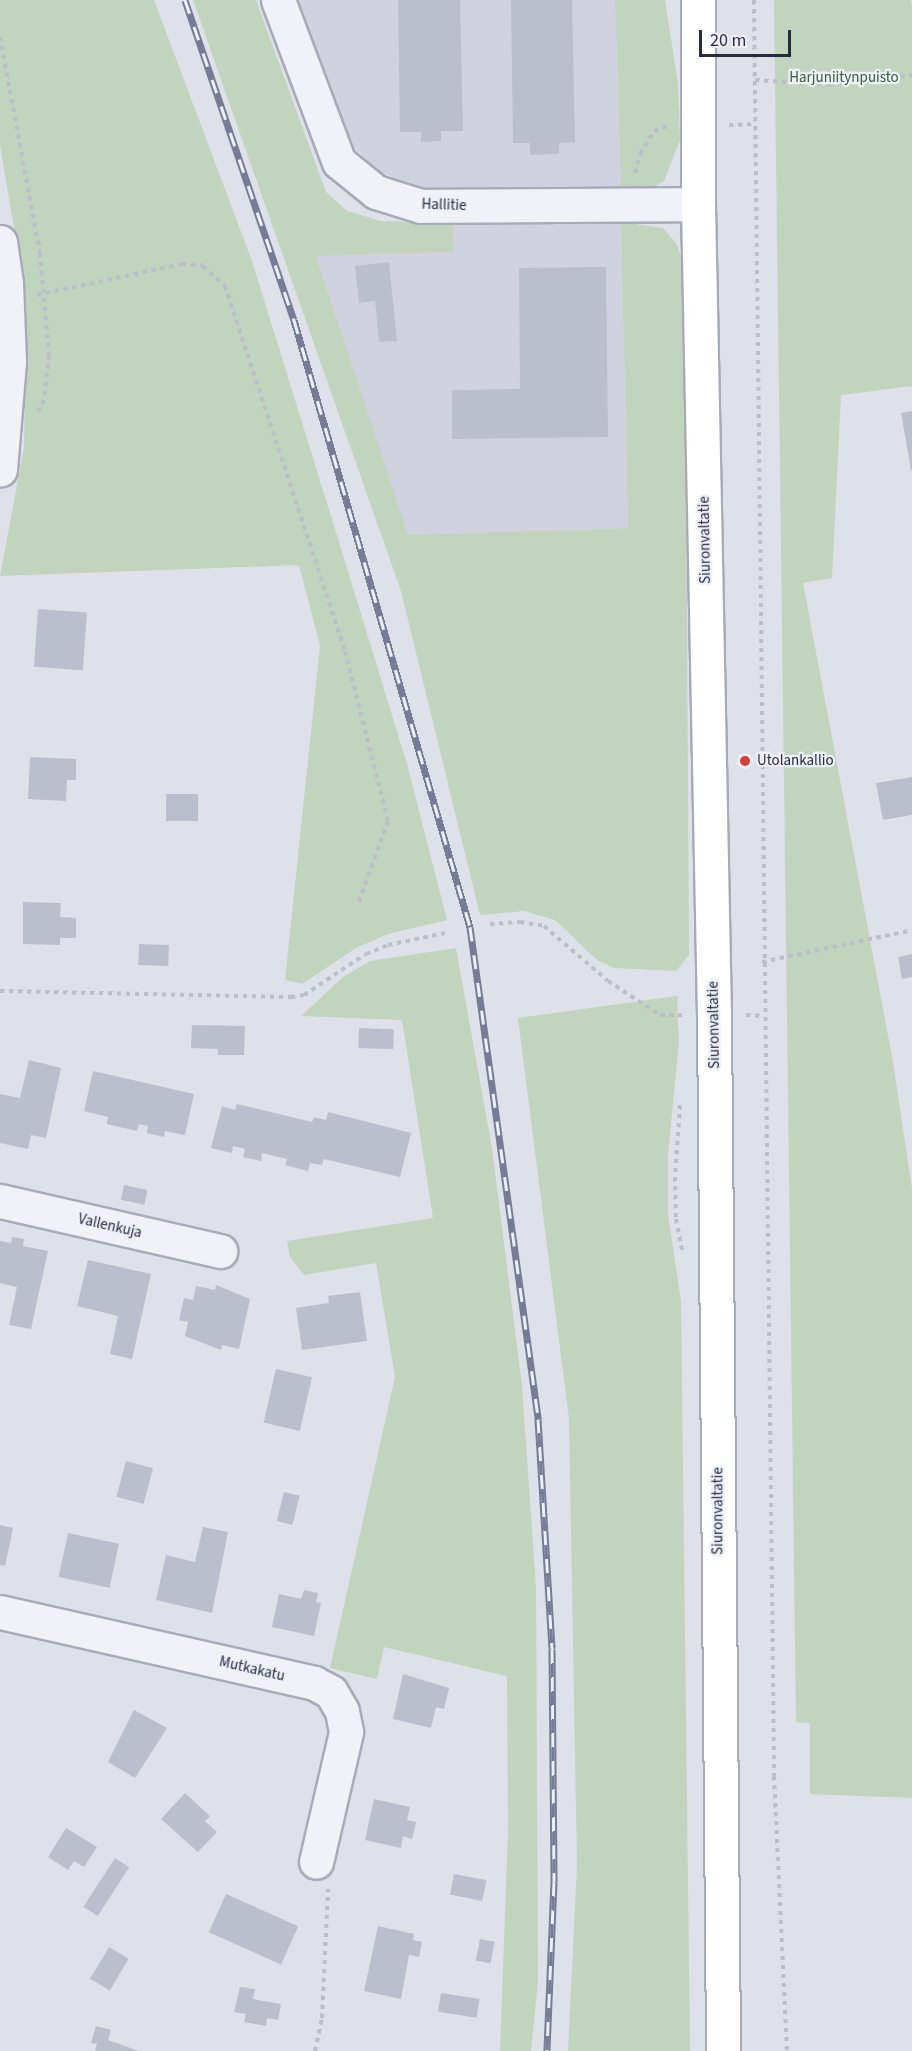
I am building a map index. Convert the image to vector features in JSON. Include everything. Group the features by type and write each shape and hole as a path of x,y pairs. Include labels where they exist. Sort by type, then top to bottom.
{"main road":[{"name":"Siuronvaltatie","path":"698,0 698,204 714,1015 723,2051"}],"street":[{"name":"Hallitie","path":"278,0 339,162 376,192 421,206 698,204"},
{"path":"0,242 9,362 0,470"},
{"name":"Vallenkuja","path":"0,1201 220,1251"},
{"name":"Mutkakatu","path":"0,1612 314,1683 331,1692 342,1711 346,1732 316,1862"}],"path":[{"path":"754,0 762,962 774,1776 788,2051"},
{"path":"755,80 830,85 912,75"},
{"path":"6,301 182,264 203,266 225,286 345,651 388,821 358,904"},
{"path":"490,924 520,922 544,926 608,981 660,1015"},
{"path":"762,962 912,930"},
{"path":"0,991 291,997 304,995 366,954 388,945 444,933"},
{"path":"315,2051 322,2018 329,1881 316,1862"}],"shaded area":[{"path":"288,0 615,0 621,191 439,192 403,183 378,170 346,140"},
{"path":"453,222 621,222 628,528 407,535 316,255 454,252"}],"green space":[{"path":"0,0 154,0 252,261 339,542 407,764 447,920 388,934 356,948 302,984 285,980 320,646 299,565 0,576 24,448 25,292 0,146"},
{"path":"193,0 256,0 326,192 347,211 381,221 453,222 454,252 316,256 408,535 628,528 621,222 663,228 676,243 685,266 689,955 676,971 614,968 597,960 555,920 524,911 480,915 401,591"},
{"path":"615,0 665,0 678,84 680,140 664,181 647,191 621,191"},
{"name":"Harjuniitynpuisto","path":"774,0 911,0 912,7 912,386 841,395 832,578 803,583 893,1062 912,1189 912,1798 810,1794 810,1723 796,1722"},
{"path":"456,948 492,1148 522,1386 536,1587 538,1980 531,2051 500,2051 508,1832 507,1676 384,1647 377,1679 330,1668 395,1377 376,1263 304,1275 290,1257 287,1241 433,1218 402,1020 301,1016 343,977 370,961"},
{"path":"677,996 679,1041 668,1155 668,1214 681,1301 690,2051 568,2051 577,1865 569,1419 518,1018"}],"building":[{"path":"398,0 460,0 463,131 441,131 441,141 421,142 421,132 400,132"},
{"path":"511,0 572,0 575,142 559,143 559,154 530,155 530,143 513,143"},
{"path":"389,262 397,341 379,342 375,301 359,303 355,266"},
{"path":"606,267 608,437 452,439 452,390 520,389 519,268"},
{"path":"912,411 912,470 911,470 901,413"},
{"path":"38,609 87,612 83,670 34,667"},
{"path":"30,757 76,759 76,780 67,780 66,801 28,799"},
{"path":"912,777 912,815 883,820 876,783"},
{"path":"166,794 198,794 198,821 166,821"},
{"path":"23,902 61,903 60,917 76,918 76,938 60,938 60,945 23,944"},
{"path":"139,944 169,945 168,966 138,965"},
{"path":"912,954 912,977 902,979 898,957"},
{"path":"192,1025 245,1026 244,1055 218,1055 218,1049 191,1048"},
{"path":"359,1028 394,1029 393,1049 358,1048"},
{"path":"29,1060 61,1068 46,1138 31,1135 28,1149 0,1143 0,1094 20,1098"},
{"path":"93,1071 194,1094 185,1135 165,1131 164,1137 147,1133 148,1126 139,1124 137,1131 107,1124 108,1117 84,1111"},
{"path":"237,1104 312,1122 314,1117 326,1120 328,1112 411,1133 400,1177 324,1159 322,1165 310,1163 308,1171 285,1165 287,1159 262,1153 261,1161 243,1157 245,1149 233,1146 232,1153 211,1148 222,1106 235,1110"},
{"path":"124,1185 147,1190 144,1205 121,1200"},
{"path":"12,1237 24,1239 23,1246 48,1251 31,1329 9,1325 17,1287 0,1283 0,1241 11,1243"},
{"path":"88,1260 151,1274 132,1359 110,1354 118,1316 77,1306"},
{"path":"216,1285 250,1299 239,1349 222,1345 221,1350 185,1336 188,1322 179,1320 184,1298 193,1300 196,1286 215,1290"},
{"path":"360,1292 367,1341 302,1350 296,1308 329,1303 328,1296"},
{"path":"276,1369 312,1377 300,1431 264,1423"},
{"path":"126,1461 153,1468 143,1504 116,1497"},
{"path":"284,1492 300,1496 292,1525 277,1521"},
{"path":"0,1525 13,1528 5,1566 0,1565"},
{"path":"203,1527 228,1532 212,1613 156,1600 166,1555 195,1562"},
{"path":"68,1533 119,1544 110,1588 59,1577"},
{"path":"304,1590 318,1593 316,1602 321,1603 314,1636 272,1627 279,1594 301,1599"},
{"path":"403,1674 449,1688 444,1709 436,1707 431,1728 393,1719"},
{"path":"134,1710 167,1728 135,1778 108,1762"},
{"path":"185,1793 210,1816 205,1821 217,1832 198,1852 161,1819"},
{"path":"374,1799 410,1807 407,1820 416,1822 412,1839 403,1836 401,1848 365,1840"},
{"path":"66,1828 97,1847 84,1867 74,1861 68,1870 48,1857"},
{"path":"115,1858 129,1867 98,1916 83,1907"},
{"path":"454,1874 486,1880 482,1901 450,1895"},
{"path":"226,1894 298,1926 281,1965 209,1932"},
{"path":"378,1926 414,1934 413,1940 422,1942 419,1957 409,1955 401,1999 364,1991"},
{"path":"480,1939 495,1942 491,1963 476,1961"},
{"path":"109,1947 129,1959 110,1991 90,1979"},
{"path":"240,1987 255,1989 253,1999 281,2004 278,2020 267,2018 266,2026 244,2022 246,2014 234,2012"},
{"path":"441,1993 480,1999 477,2018 438,2012"},
{"path":"96,2026 111,2030 108,2040 139,2051 95,2051 97,2044 91,2043"}],"railway":[{"path":"185,0 294,320 470,927 538,1419 552,1649 554,1882 547,2051"}],"place":[{"name":"Utolankallio","path":"745,761"}]}
